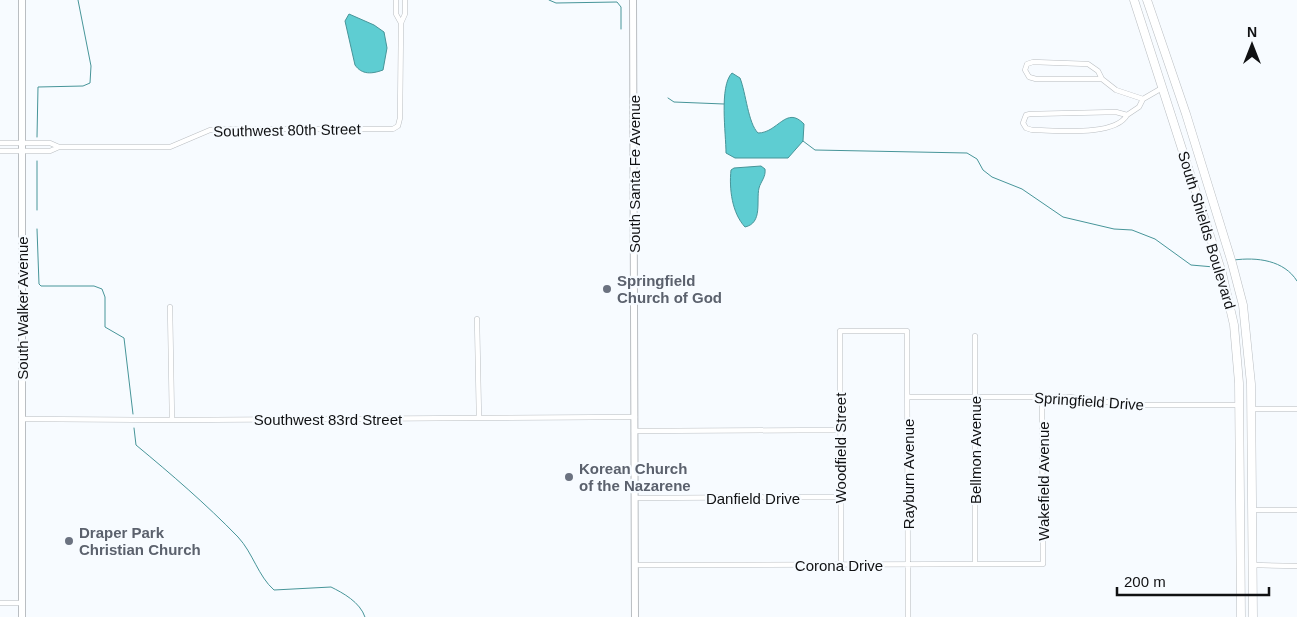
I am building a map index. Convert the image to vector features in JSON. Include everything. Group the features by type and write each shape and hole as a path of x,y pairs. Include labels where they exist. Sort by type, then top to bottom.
{"main road":[{"name":"South Walker Avenue","path":"22,0 22,617"},
{"name":"South Santa Fe Avenue","path":"633,0 635,617"},
{"name":"South Shields Boulevard","path":"1134,0 1201,207 1231,307 1238,354 1240,405 1241,617"},
{"name":"South Shields Boulevard","path":"1147,0 1177,87 1243,305 1249,347 1253,617"},
{"path":"1201,207 1212,203"},
{"path":"1240,405 1251,410"},
{"path":"1241,588 1253,588"}],"street":[{"path":"396,0 396,14 401,23"},
{"path":"401,23 405,0"},
{"name":"Southwest 80th Street","path":"0,151 50,151 59,148 170,147 210,130 221,129 393,129 398,126 400,118 401,23"},
{"path":"1102,80 1036,79 1026,74 1026,66 1033,62 1083,62 1094,67 1102,80 1116,90 1143,99"},
{"path":"1127,115 1116,112 1030,114 1026,115 1023,122 1026,128 1032,130 1108,129 1124,120 1127,115 1139,108 1143,99 1162,88"},
{"name":"Southwest 80th Street","path":"0,143 50,144 59,148"},
{"path":"170,307 172,420"},
{"path":"477,319 479,418"},
{"name":"Woodfield Street","path":"841,565 840,331 907,331"},
{"name":"Rayburn Avenue","path":"907,331 908,617"},
{"name":"Bellmon Avenue","path":"975,336 975,564"},
{"name":"Wakefield Avenue","path":"1042,397 1043,564"},
{"name":"Springfield Drive","path":"908,398 1091,398 1137,405 1240,405"},
{"path":"1251,410 1297,409"},
{"name":"Southwest 83rd Street","path":"22,419 635,417"},
{"path":"634,431 840,430"},
{"name":"Danfield Drive","path":"635,498 840,498"},
{"path":"1252,510 1297,510"},
{"name":"Corona Drive","path":"635,565 1043,564"},
{"path":"1253,565 1297,566"},
{"path":"0,603 22,603"}],"water":[{"path":"349,14 374,25 384,32 387,48 383,70 368,73 361,71 355,65 345,21"},
{"path":"732,73 740,78 749,115 758,133 765,132 787,118 792,117 804,124 803,141 788,158 735,158 726,153 724,99 728,79"},
{"path":"761,166 765,169 765,172 758,193 757,216 751,225 745,227 737,215 732,200 731,170 734,168"}],"waterway":[{"path":"37,137 38,87 83,86 90,83 91,66 78,0"},
{"path":"549,0 556,3 617,2 621,7 621,29"},
{"path":"668,98 674,102 724,104"},
{"path":"803,141 815,150 967,153 977,159 983,170 992,177 1022,189 1063,217 1114,229 1132,230 1155,239 1191,265 1214,267 1217,265"},
{"path":"37,161 37,210"},
{"path":"37,229 39,284 41,286 94,286 102,289 105,297 105,327 124,338 133,414"},
{"path":"1234,260 1252,259 1277,264 1285,268 1297,281"},
{"path":"134,428 136,445 188,489 238,537 268,584 274,590 331,587 355,602 365,617"}],"place":[{"name":"Springfield Church of God","path":"607,289"},
{"name":"Korean Church of the Nazarene","path":"569,477"},
{"name":"Draper Park Christian Church","path":"69,541"}]}
